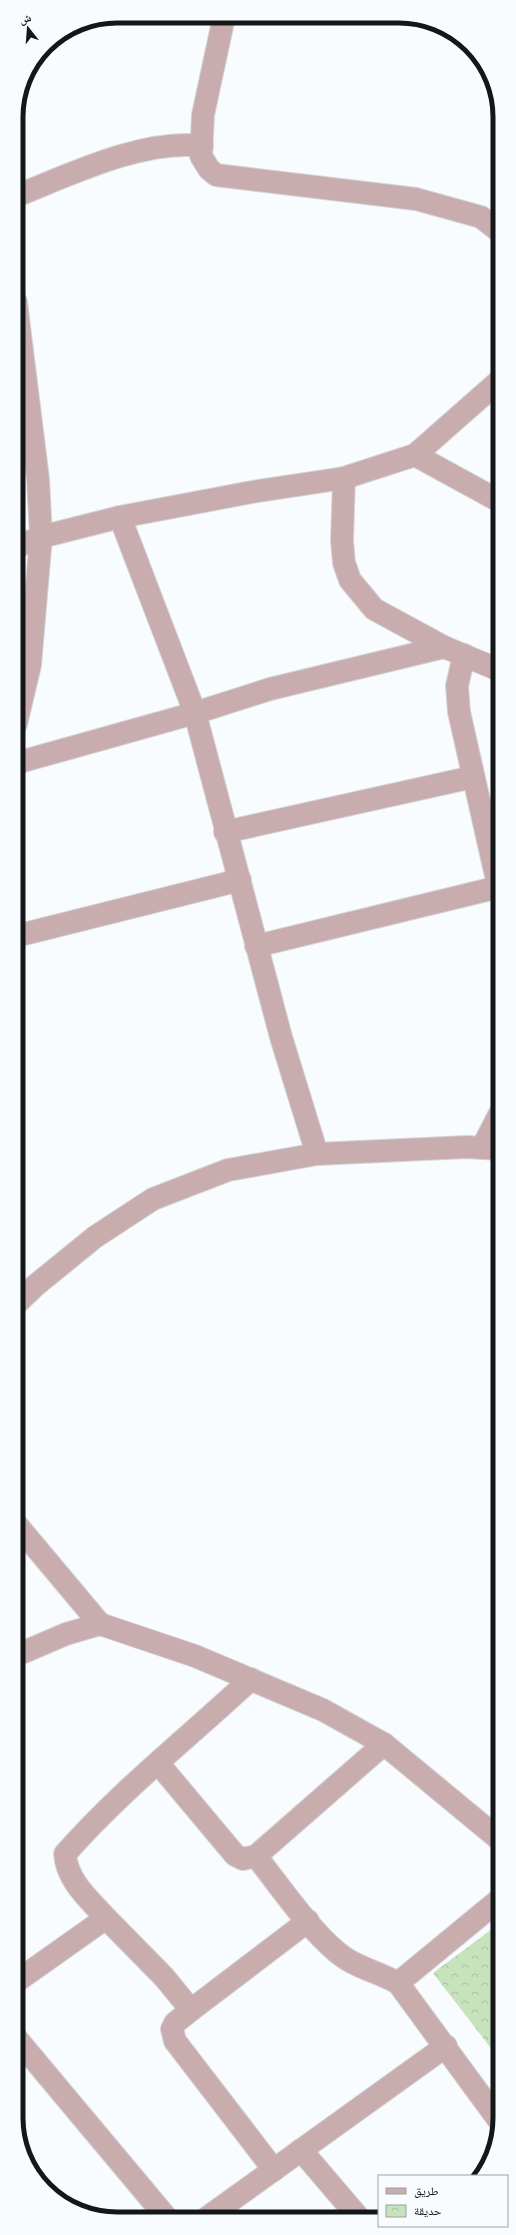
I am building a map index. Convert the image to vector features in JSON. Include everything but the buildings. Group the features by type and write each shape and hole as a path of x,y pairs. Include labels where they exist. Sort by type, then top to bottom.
{"street":[{"path":"223,23 203,115 201,156 209,169 216,175 416,200 481,218 493,227"},
{"path":"23,193 145,148 190,144 202,146"},
{"path":"23,359 38,479 41,537 30,664 23,694"},
{"path":"23,544 41,537 120,518 252,492 344,478 415,456 493,386"},
{"path":"415,456 493,498"},
{"path":"344,478 342,541 344,562 350,580 374,609 444,647 493,667"},
{"path":"120,518 196,713 225,832 240,880 256,946 281,1037 317,1154"},
{"path":"23,761 196,713 270,689 444,647"},
{"path":"464,654 458,686 459,712 493,862"},
{"path":"225,832 473,777"},
{"path":"23,934 240,880"},
{"path":"256,946 493,889"},
{"path":"23,1297 36,1284 95,1237 154,1199 228,1170 317,1154 491,1148"},
{"path":"23,1532 100,1624 195,1656 323,1710 384,1744 493,1834"},
{"path":"23,1652 66,1634 100,1624"},
{"path":"191,2010 164,1977 78,1887 66,1865 65,1854 83,1833 251,1679"},
{"path":"158,1763 239,1859 256,1856 384,1744"},
{"path":"256,1856 308,1921 337,1952 348,1960 398,1983 446,2046 493,2112"},
{"path":"398,1983 493,1905"},
{"path":"23,1977 106,1918"},
{"path":"274,2170 175,2041 172,2029 175,2023 191,2010 308,1921"},
{"path":"23,2046 162,2212"},
{"path":"215,2212 446,2046"},
{"path":"301,2150 354,2212"}],"green space":[{"path":"493,1928 493,2051 433,1973"}]}
